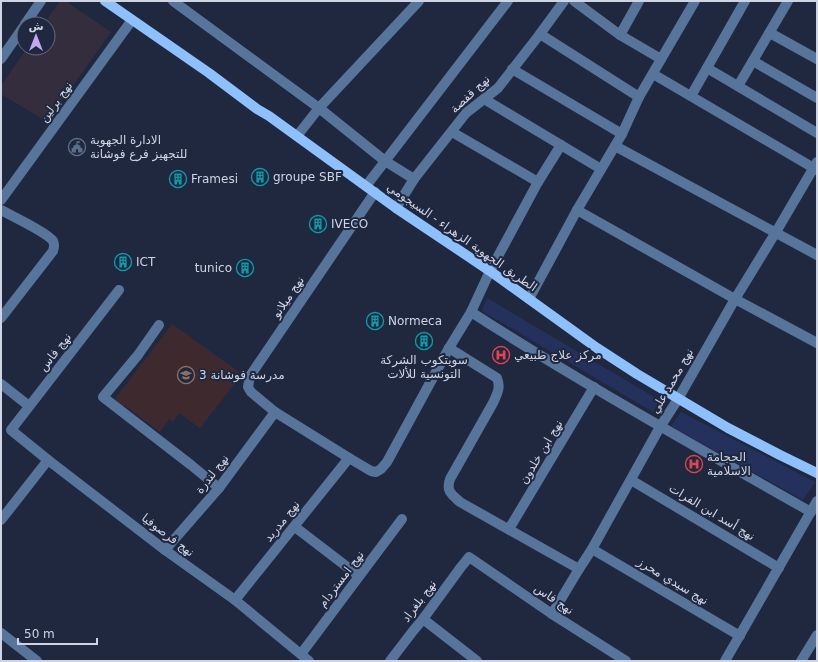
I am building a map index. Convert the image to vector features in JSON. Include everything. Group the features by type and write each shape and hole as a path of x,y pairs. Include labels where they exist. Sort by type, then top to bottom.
{"main road":[{"name":"الطريق الجهوية الزهراء - السيجومي","path":"105,1 210,73 256,109 269,116 396,208 490,271 528,300 597,348 637,374 728,428 817,473"}],"street":[{"path":"31,16 41,1"},
{"path":"173,1 319,108 385,161 414,179"},
{"path":"297,136 319,108 419,1"},
{"path":"366,186 508,1"},
{"name":"نهج قفصة","path":"396,208 414,179 466,113 498,88 564,1"},
{"path":"574,1 620,35 661,59"},
{"path":"620,35 639,1"},
{"path":"528,300 577,210 622,134 639,97 695,1"},
{"path":"691,96 745,1"},
{"path":"738,86 788,1"},
{"name":"نهج برلين","path":"1,200 132,20"},
{"path":"770,33 817,59"},
{"path":"540,34 639,97"},
{"path":"1,59 16,38"},
{"path":"753,61 817,98"},
{"path":"512,68 622,134"},
{"path":"707,68 817,133"},
{"path":"653,74 816,167"},
{"path":"484,99 601,169"},
{"path":"452,132 538,182"},
{"name":"نهج ميلانو","path":"375,192 250,376 248,387 251,392 275,412 349,458 371,471 376,472 387,462 449,348 471,312 490,271 538,182 561,145"},
{"path":"615,146 817,255"},
{"name":"نهج محمد علي","path":"552,614 592,549 660,427 735,299 816,167"},
{"path":"1,210 44,234 54,242 53,250 1,318"},
{"path":"577,210 735,299 817,343"},
{"name":"نهج فاس","path":"12,430 119,290"},
{"path":"471,312 660,427 811,512"},
{"path":"159,325 138,355 103,397 191,465 218,488"},
{"path":"449,348 497,378 499,383 499,390 493,403 450,479 450,494 460,502 579,569"},
{"path":"1,384 29,406"},
{"name":"نهج ابن خلدون","path":"509,530 594,387"},
{"name":"نهج لندرة","path":"165,550 218,488 275,412"},
{"name":"نهج فرصوفيا","path":"12,430 48,460 165,550 235,600 309,661"},
{"name":"نهج مدريد","path":"235,600 349,458"},
{"path":"1,520 48,460"},
{"name":"نهج أسد ابن الفرات","path":"631,480 779,568"},
{"path":"725,661 817,501"},
{"name":"نهج امستردام","path":"301,654 402,519"},
{"path":"294,527 359,576"},
{"name":"نهج سيدي محرز","path":"592,549 740,636"},
{"name":"نهج فاس","path":"469,557 552,614 626,661"},
{"name":"نهج بلغراد","path":"390,661 424,619 469,557"},
{"path":"424,619 477,661"},
{"path":"1,633 37,661"},
{"path":"802,661 817,635"}],"shaded area":[{"path":"60,1 65,1 111,32 47,122 1,94 1,86 22,56 56,56 56,16 50,16"},
{"path":"487,298 659,400 653,412 482,311"},
{"name":"مدرسة فوشانة 3","path":"172,324 239,372 239,378 200,428 179,413 173,422 169,419 160,432 124,405 122,407 115,399"},
{"path":"681,412 815,482 803,500 671,426"}],"place":[{"name":"الادارة الجهوية للتجهيز فرع فوشانة","path":"77,147"},
{"name":"groupe SBF","path":"260,177"},
{"name":"Framesi","path":"178,179"},
{"name":"IVECO","path":"318,224"},
{"name":"ICT","path":"123,262"},
{"name":"tunico","path":"245,268"},
{"name":"Normeca","path":"375,321"},
{"name":"سويتكوب الشركة التونسية للألات","path":"424,341"},
{"name":"مركز علاج طبيعي","path":"501,355"},
{"name":"مدرسة فوشانة 3","path":"186,375"},
{"name":"الحجامة الاسلامية","path":"694,464"}]}
